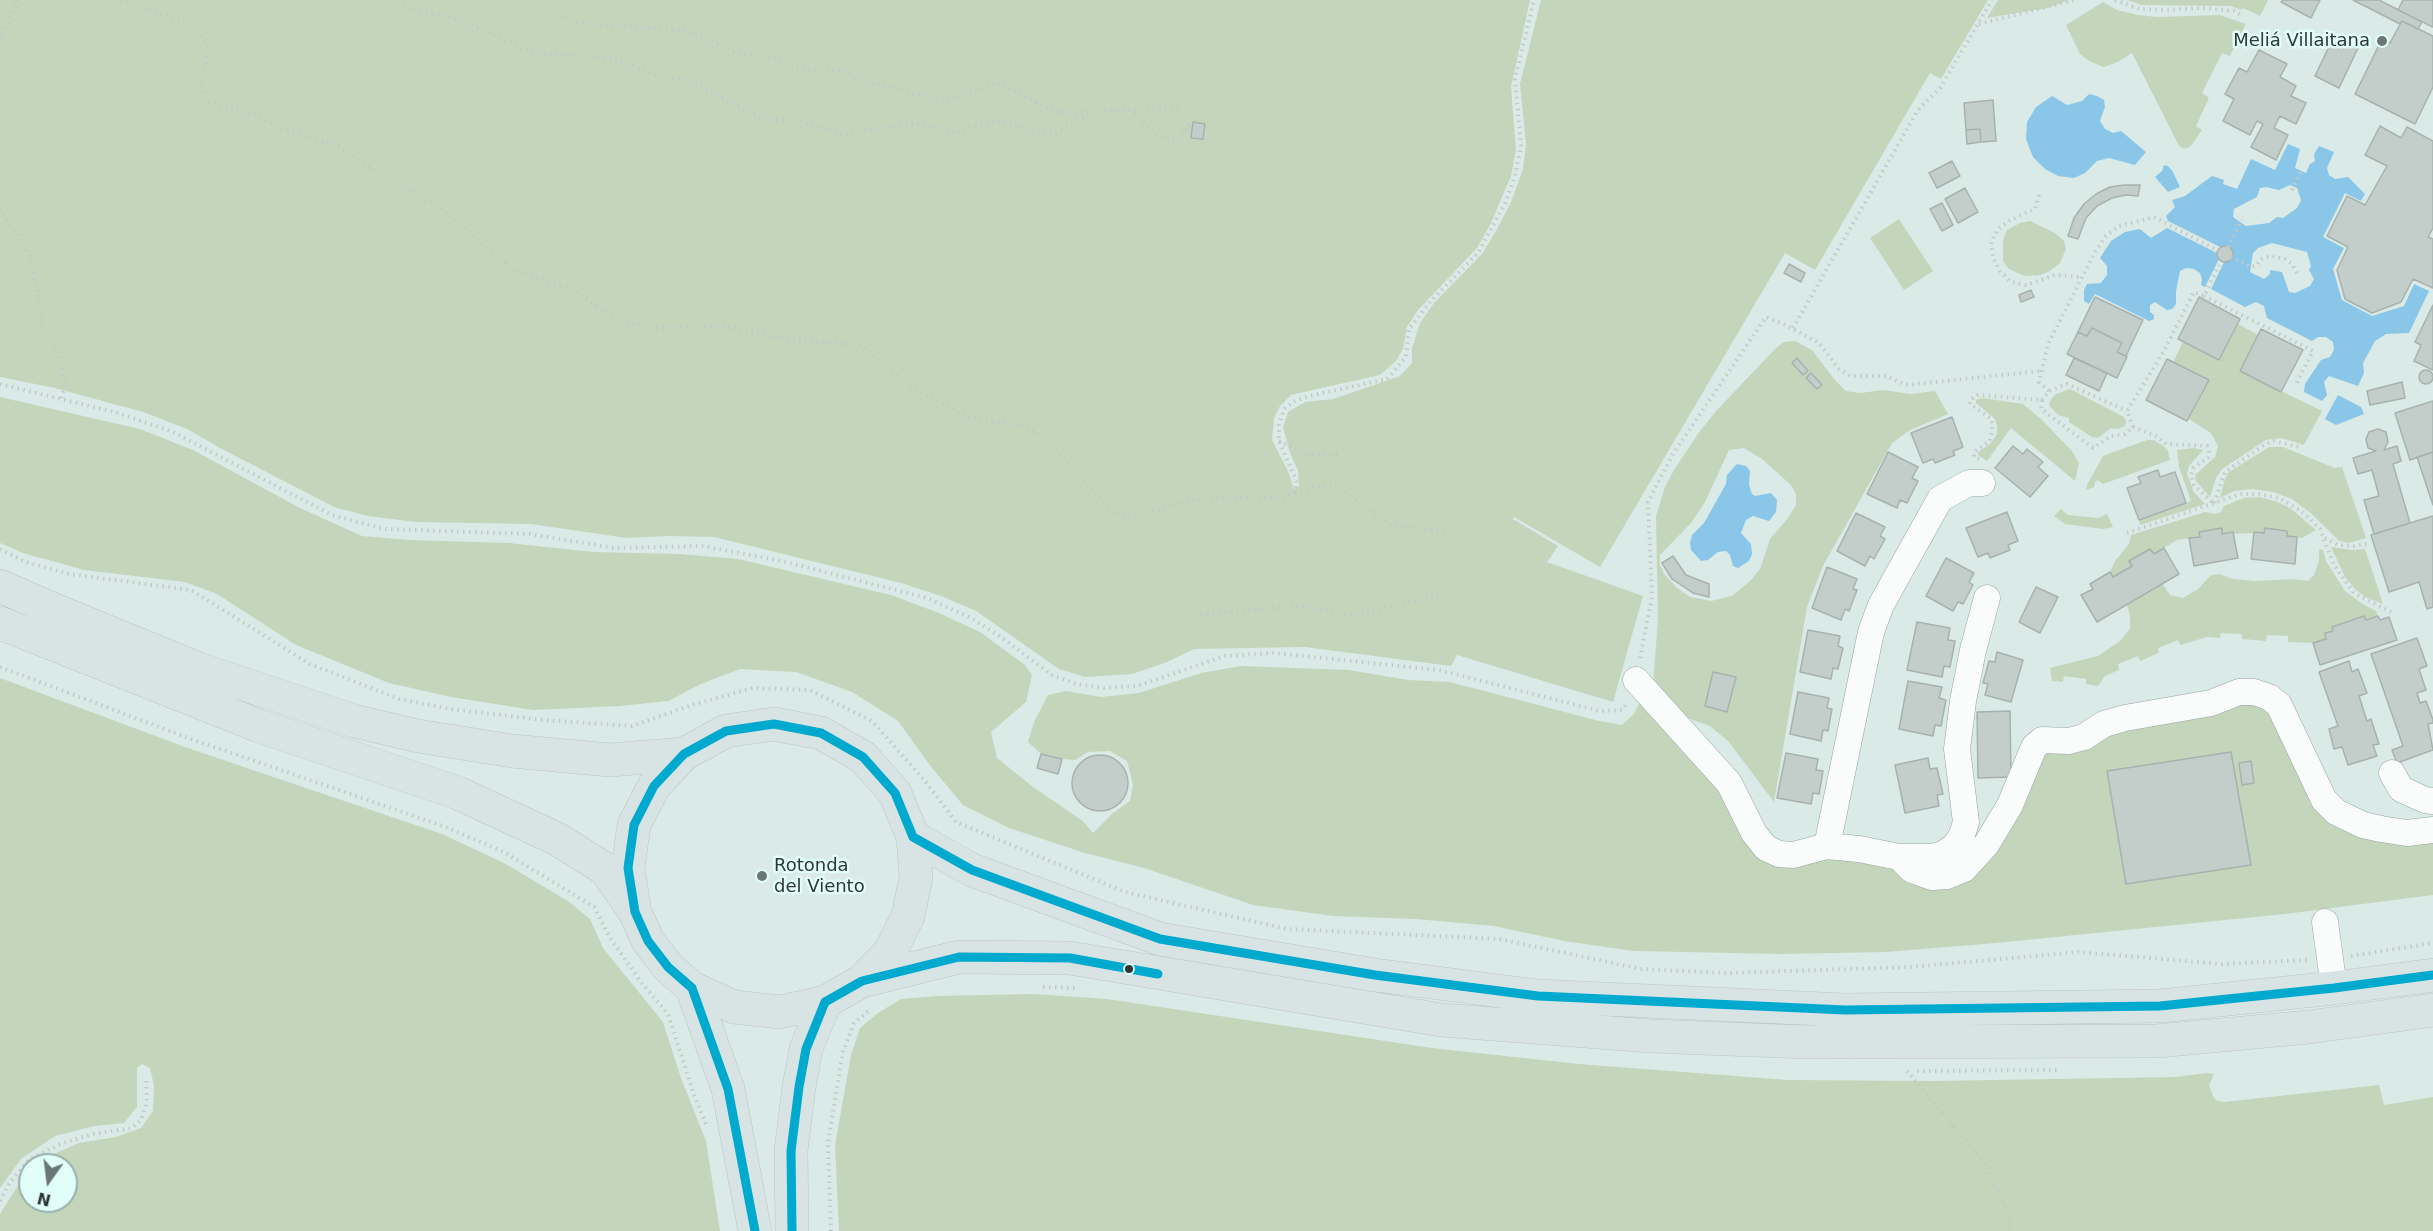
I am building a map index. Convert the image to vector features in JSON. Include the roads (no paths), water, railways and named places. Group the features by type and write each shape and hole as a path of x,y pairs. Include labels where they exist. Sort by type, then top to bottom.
{"main road":[{"path":"0,586 199,669 354,721 418,736 512,752 610,759 684,754"},
{"path":"0,622 259,726 458,792 557,839 605,869 635,912 648,941 668,967 692,988 734,1007 780,1012 825,1002 862,981 959,957 1070,958 1441,1020 1651,1036 1806,1042 2157,1041 2309,1027 2433,1010"},
{"path":"635,912 628,868 634,825 654,786 684,754 726,731 774,724 821,733 863,757 895,793 913,837 916,877 908,916 890,952 862,981"},
{"path":"913,837 972,870 1160,939 1375,975 1538,996 1845,1010 2160,1006 2331,974 2433,975"},
{"path":"692,988 728,1089 755,1231"},
{"path":"792,1231 791,1151 799,1087 807,1049 825,1002"}],"lane":[{"path":"1827,846 1871,632 1881,605 1940,499 1969,483 1982,483"},
{"path":"1636,680 1729,783 1754,833 1766,848 1779,854 1793,855 1827,846 1899,857 1931,857 1943,854 1955,846 1966,822 1957,750 1966,680 1987,597"},
{"path":"1899,857 1912,870 1932,877 1947,876 1964,868 1986,845 2010,805 2034,747 2042,740 2068,741 2084,737 2104,724 2211,703 2239,692 2261,694 2279,705 2324,800 2336,812 2362,825 2381,829 2407,833 2433,830"},
{"path":"2392,773 2401,789 2425,800 2433,801"},
{"path":"2325,922 2331,974"}],"water":[{"path":"2089,94 2104,100 2105,107 2100,121 2105,129 2113,133 2121,131 2146,152 2135,165 2109,158 2097,161 2085,173 2074,178 2058,176 2045,169 2033,157 2026,139 2027,122 2036,107 2052,96 2067,105 2082,101"},
{"path":"2288,144 2300,149 2295,168 2306,173 2310,164 2315,161 2314,154 2319,146 2334,152 2327,168 2329,175 2335,179 2348,177 2365,194 2361,201 2345,193 2323,237 2344,248 2333,269 2342,300 2372,316 2404,306 2414,284 2429,291 2409,333 2386,334 2375,341 2363,363 2364,373 2358,386 2329,376 2324,382 2327,395 2322,401 2304,392 2305,384 2321,360 2330,357 2334,350 2333,342 2326,337 2318,337 2312,341 2267,318 2264,306 2256,302 2245,307 2211,289 2224,262 2230,260 2231,249 2226,246 2220,247 2168,221 2166,216 2175,207 2172,200 2185,196 2212,176 2224,180 2223,184 2237,189 2251,159 2275,170","holes":["2290,185 2297,188 2301,200 2297,208 2283,218 2277,217 2269,223 2246,226 2233,217 2234,209 2257,197 2260,188 2279,190","2272,243 2307,252 2311,266 2309,270 2314,279 2310,286 2295,293 2289,292 2282,272 2270,270 2270,274 2264,279 2250,272 2253,253 2258,248"]},
{"path":"2164,165 2173,172 2180,187 2168,192 2155,177 2162,171"},
{"path":"2167,228 2217,253 2219,259 2205,287 2201,285 2200,273 2194,269 2186,268 2180,271 2176,304 2172,309 2167,310 2155,302 2150,305 2150,312 2154,315 2154,319 2149,321 2095,294 2089,304 2084,301 2084,290 2087,284 2101,283 2107,275 2107,266 2100,258 2111,241 2125,232 2140,229 2151,238"},
{"path":"2338,395 2361,407 2364,414 2336,425 2325,419"},
{"path":"1737,464 1746,466 1750,471 1749,485 1752,494 1755,496 1771,493 1777,500 1776,512 1769,521 1753,516 1746,520 1741,533 1751,544 1752,554 1749,561 1738,568 1733,566 1730,555 1726,551 1718,552 1708,560 1701,561 1691,550 1690,543 1692,535 1704,523 1726,484 1727,475"}],"place":[{"name":"Meliá Villaitana","path":"2382,41"},
{"name":"Rotonda del Viento","path":"762,876"}]}
